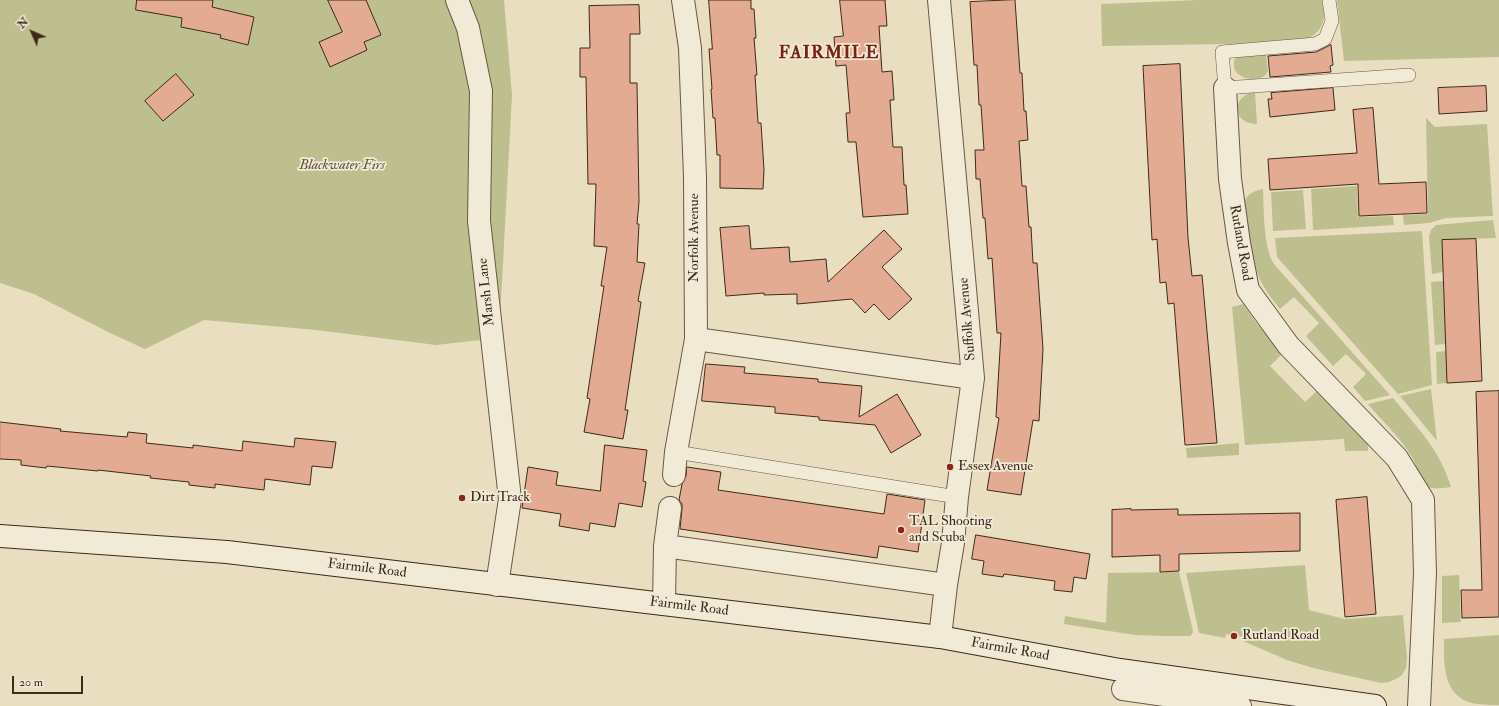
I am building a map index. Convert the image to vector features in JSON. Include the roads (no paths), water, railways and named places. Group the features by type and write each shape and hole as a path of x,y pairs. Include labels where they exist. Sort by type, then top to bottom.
{"street":[{"name":"Marsh Lane","path":"457,0 468,28 481,91 479,221 510,499 497,585"},
{"name":"Norfolk Avenue","path":"674,475 676,452 696,339 694,169 690,48 683,0"},
{"name":"Suffolk Avenue","path":"940,0 973,378 940,637"},
{"name":"Rutland Road","path":"1226,88 1230,179 1239,243 1248,290 1288,345 1397,458 1423,500 1425,573 1419,706"},
{"path":"696,339 973,378"},
{"path":"664,604 666,546 670,508"},
{"name":"Fairmile Road","path":"0,536 227,552 940,637 1123,688 1364,705"},
{"path":"666,546 946,585"},
{"path":"1123,688 1240,706"}],"lane":[{"name":"Rutland Road","path":"1226,88 1222,52 1315,44 1325,39 1332,21 1329,0"},
{"path":"1226,88 1409,75"},
{"path":"676,452 957,497"}],"place":[{"name":"Essex Avenue","path":"950,467"},
{"name":"Dirt Track","path":"462,498"},
{"name":"TAL Shooting and Scuba","path":"901,530"},
{"name":"Rutland Road","path":"1234,636"}],"district":[{"name":"FAIRMILE","path":"829,54"}],"park label":[{"name":"Blackwater Firs","path":"342,166"}]}
